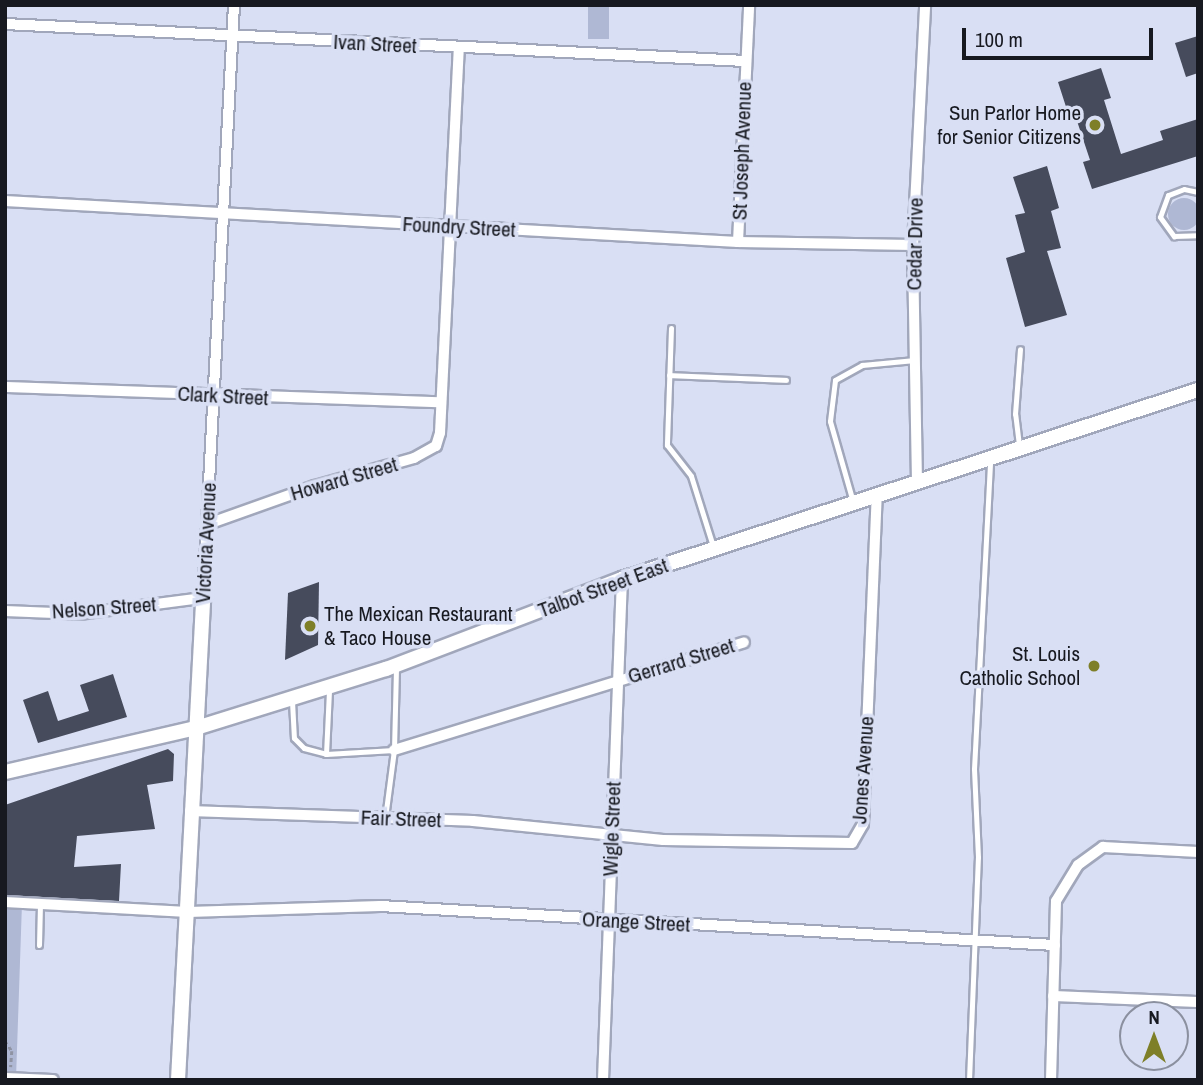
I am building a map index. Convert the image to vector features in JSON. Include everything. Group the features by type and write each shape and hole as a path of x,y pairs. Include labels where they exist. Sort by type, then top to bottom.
{"main road":[{"name":"Talbot Street East","path":"5,772 196,727 396,665 622,579 1198,390"},
{"name":"Victoria Avenue","path":"178,1080 203,598"}],"street":[{"name":"Victoria Avenue","path":"203,598 234,5"},
{"name":"St Joseph Avenue","path":"738,242 749,5"},
{"name":"Cedar Drive","path":"917,482 913,245 925,5"},
{"name":"Ivan Street","path":"5,24 746,61"},
{"name":"Howard Street","path":"208,524 315,486 428,453 440,433 458,48"},
{"name":"Foundry Street","path":"5,201 738,242 913,245"},
{"name":"Clark Street","path":"5,387 441,402"},
{"name":"Jones Avenue","path":"612,834 663,841 823,845 852,843 859,835 877,496"},
{"name":"Wigle Street","path":"603,1080 622,579"},
{"name":"Nelson Street","path":"5,611 79,614 203,598"},
{"name":"Gerrard Street","path":"394,750 744,642"},
{"name":"Fair Street","path":"190,811 385,818 612,834"},
{"path":"1051,1080 1056,901 1078,865 1102,847 1198,852"},
{"name":"Orange Street","path":"5,902 188,912 380,906 1055,945"},
{"path":"1053,996 1198,1002"},
{"path":"8,1078 53,1080"}],"lane":[{"path":"1197,236 1174,236 1160,217 1168,195 1184,189 1198,192"},
{"path":"671,328 667,445 691,476 714,549"},
{"path":"1020,349 1015,414 1020,449"},
{"path":"853,504 830,421 835,380 862,365 915,360"},
{"path":"669,375 786,380"},
{"path":"969,1080 978,857 974,769 990,459"},
{"path":"385,818 394,750 396,665"},
{"path":"326,754 330,686"},
{"path":"292,698 293,738 304,748 326,754 394,750"},
{"path":"39,945 40,904"}],"path":[{"path":"5,1041 12,1051 8,1078"}],"shaded area":[{"path":"588,5 609,5 609,39 588,39"},
{"path":"1184,198 1195,203 1200,214 1195,225 1184,230 1173,225 1168,214 1173,203"},
{"path":"5,902 22,903 16,1079 5,1078"}],"building":[{"path":"1198,36 1198,73 1186,77 1175,43"},
{"name":"Sun Parlor Home for Senior Citizens","path":"1101,68 1111,98 1104,100 1121,154 1163,140 1160,131 1198,119 1198,156 1092,189 1083,162 1090,160 1074,112 1068,113 1058,82"},
{"path":"1047,166 1059,208 1051,211 1061,248 1047,251 1067,315 1025,327 1006,258 1025,252 1015,215 1025,213 1013,177"},
{"path":"319,582 318,645 285,660 288,593"},
{"path":"113,674 127,717 38,743 23,700 48,691 58,721 89,711 80,685"},
{"path":"168,749 174,754 173,781 147,785 155,829 77,836 74,867 121,864 119,901 5,895 5,805"}],"place":[{"name":"Sun Parlor Home for Senior Citizens","path":"1095,125"},
{"name":"The Mexican Restaurant & Taco House","path":"310,626"},
{"name":"St. Louis Catholic School","path":"1094,666"}]}
